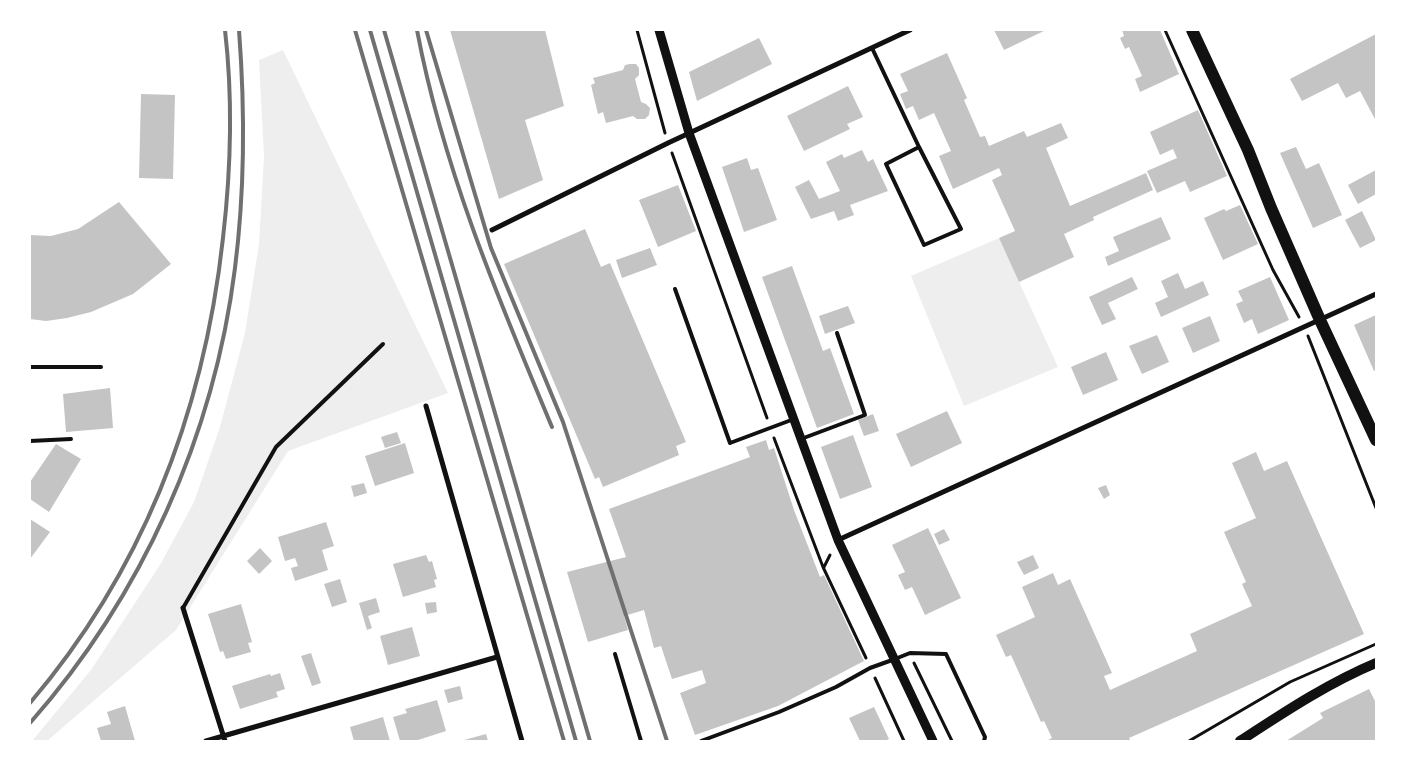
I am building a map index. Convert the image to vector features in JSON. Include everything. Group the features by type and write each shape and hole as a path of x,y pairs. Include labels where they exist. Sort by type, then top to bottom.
{"main road":[{"path":"1192,30 1248,150 1320,320 1376,440"},
{"path":"1240,741 1286,711 1376,663"}],"street":[{"path":"659,30 689,133 838,540 933,741"},
{"path":"492,230 668,143 910,30"},
{"path":"838,540 1376,294"},
{"path":"426,406 522,741"},
{"path":"183,608 225,741"},
{"path":"206,741 497,657"}],"lane":[{"path":"872,48 919,147 961,229 924,245 886,164 919,147"},
{"path":"674,289 730,443 794,419"},
{"path":"801,439 865,415 837,333"},
{"path":"183,608 276,447 382,344"},
{"path":"30,367 101,367"},
{"path":"30,442 71,439"},
{"path":"615,654 640,741"},
{"path":"701,741 779,712 836,687 870,668 910,654 946,654 985,737 984,741"}],"path":[{"path":"637,30 668,143 823,567 904,741"},
{"path":"1165,30 1274,270 1304,327 1376,508"},
{"path":"1189,741 1290,682 1376,644"},
{"path":"910,654 952,741"}],"shaded area":[{"path":"283,50 448,393 288,451 176,630 47,741 32,741 91,670 160,565 194,502 220,427 245,333 259,244 264,156 259,60"},
{"path":"999,238 1058,367 964,406 911,276"}],"building":[{"path":"450,30 545,30 564,106 525,120 543,180 499,199"},
{"path":"994,30 1046,30 1004,50"},
{"path":"1122,30 1160,30 1179,74 1140,92 1135,79 1142,76 1129,47 1125,49 1120,38 1124,36"},
{"path":"1376,34 1376,121 1360,91 1346,98 1338,83 1302,101 1290,79"},
{"path":"759,38 772,64 697,101 689,72"},
{"path":"947,53 967,98 964,100 980,137 985,136 989,146 1024,131 1027,137 1061,123 1068,138 1046,148 1070,206 1146,173 1153,190 1093,217 1094,220 1064,234 1074,257 1019,282 999,238 1015,231 992,180 1002,175 999,168 953,189 939,156 951,151 934,113 919,120 913,106 906,109 900,94 908,91 900,74"},
{"path":"636,64 639,68 639,75 635,79 641,102 650,108 649,115 645,119 637,119 633,116 606,123 603,112 598,114 591,85 595,83 593,78 623,70 625,65"},
{"path":"848,86 863,117 847,124 850,129 804,151 787,116"},
{"path":"141,94 175,95 173,179 139,178"},
{"path":"1198,110 1227,176 1190,192 1185,181 1157,193 1147,171 1177,158 1173,149 1160,155 1150,132"},
{"path":"1296,147 1306,169 1319,163 1342,215 1313,228 1280,153"},
{"path":"862,150 868,162 873,159 888,191 850,205 854,215 838,221 834,211 811,219 795,187 809,180 819,199 840,191 826,162 842,154 844,158"},
{"path":"747,158 751,170 758,168 777,220 744,232 722,167"},
{"path":"1376,170 1376,194 1358,204 1348,185"},
{"path":"678,185 696,231 658,247 639,200"},
{"path":"119,202 171,264 133,294 91,312 46,321 30,319 30,235 51,236 78,229"},
{"path":"1240,205 1258,244 1223,260 1204,218 1224,209 1226,211"},
{"path":"1362,211 1376,240 1360,248 1345,220"},
{"path":"1161,217 1171,239 1108,266 1105,257 1119,251 1113,237"},
{"path":"585,229 601,267 610,263 686,442 676,446 679,455 603,487 599,477 595,479 504,264"},
{"path":"650,248 657,265 622,278 616,260"},
{"path":"792,266 823,351 830,348 854,414 817,428 762,277"},
{"path":"1178,273 1185,289 1203,281 1209,295 1161,317 1155,303 1168,297 1161,281"},
{"path":"1132,277 1138,289 1108,303 1116,319 1102,325 1089,297"},
{"path":"1270,277 1289,320 1258,334 1252,319 1244,323 1236,304 1243,301 1238,291"},
{"path":"848,306 855,323 825,334 819,316"},
{"path":"1376,315 1376,370 1374,371 1354,325"},
{"path":"1210,316 1220,341 1193,353 1182,328"},
{"path":"1157,335 1169,362 1142,374 1129,346"},
{"path":"1106,352 1118,380 1083,395 1071,367"},
{"path":"110,388 113,428 66,432 63,394"},
{"path":"947,411 962,443 911,467 896,434"},
{"path":"873,414 879,431 864,436 858,420"},
{"path":"397,432 401,443 385,448 381,437"},
{"path":"853,435 872,487 840,499 821,447"},
{"path":"766,440 769,450 774,448 794,510 820,577 824,575 864,661 778,706 695,735 680,693 706,683 702,670 672,679 661,646 654,648 644,610 624,616 628,630 588,642 567,572 626,557 609,509 750,457 746,447"},
{"path":"405,443 414,473 375,486 365,456"},
{"path":"56,444 81,459 49,512 30,499 30,482"},
{"path":"1256,452 1264,471 1287,461 1364,634 1129,738 1131,741 1046,741 1052,738 1044,721 1041,722 1011,655 1006,657 996,635 1035,617 1022,587 1053,573 1058,585 1070,579 1112,673 1104,676 1110,690 1197,651 1190,634 1252,606 1242,584 1246,582 1224,532 1256,518 1232,463"},
{"path":"364,483 367,493 354,497 351,486"},
{"path":"1106,485 1110,495 1104,499 1098,488"},
{"path":"30,519 50,532 30,559"},
{"path":"326,522 334,546 322,550 328,570 295,581 291,568 298,566 295,558 285,561 278,537"},
{"path":"928,528 961,598 925,615 912,587 905,590 898,575 905,572 892,545"},
{"path":"944,529 950,540 939,545 934,534"},
{"path":"260,548 272,561 259,574 247,561"},
{"path":"426,555 429,562 432,561 437,579 434,580 436,587 403,597 393,564"},
{"path":"1033,555 1039,568 1024,575 1017,562"},
{"path":"340,579 347,602 332,607 324,584"},
{"path":"376,598 380,612 368,616 372,628 367,630 359,603"},
{"path":"436,602 437,612 427,614 425,603"},
{"path":"241,604 252,642 248,643 251,652 226,659 223,651 220,652 208,614"},
{"path":"412,627 420,656 388,665 380,636"},
{"path":"311,653 321,683 312,686 301,656"},
{"path":"280,673 285,689 276,692 278,697 240,709 232,686 270,674 271,676"},
{"path":"460,686 463,699 448,703 444,690"},
{"path":"1369,689 1376,703 1376,741 1286,741 1323,718 1320,713"},
{"path":"437,700 446,731 415,741 400,741 393,717 407,713 405,709"},
{"path":"125,706 135,741 101,741 97,728 111,724 107,712"},
{"path":"874,707 889,739 885,741 860,741 849,718"},
{"path":"383,717 390,741 354,741 350,727"},
{"path":"486,734 488,741 464,741 464,740"}],"railway":[{"path":"30,703 70,652 105,599 136,543 162,486 183,426 201,365 214,302 228,186 230,108 225,30"},
{"path":"30,723 70,674 106,622 139,568 167,511 190,452 210,392 225,331 235,268 241,209 243,119 239,30"},
{"path":"355,30 564,741"},
{"path":"370,30 576,741"},
{"path":"384,30 590,741"},
{"path":"417,30 441,132 474,232 552,427"},
{"path":"426,30 491,248 563,422 667,741"}]}
